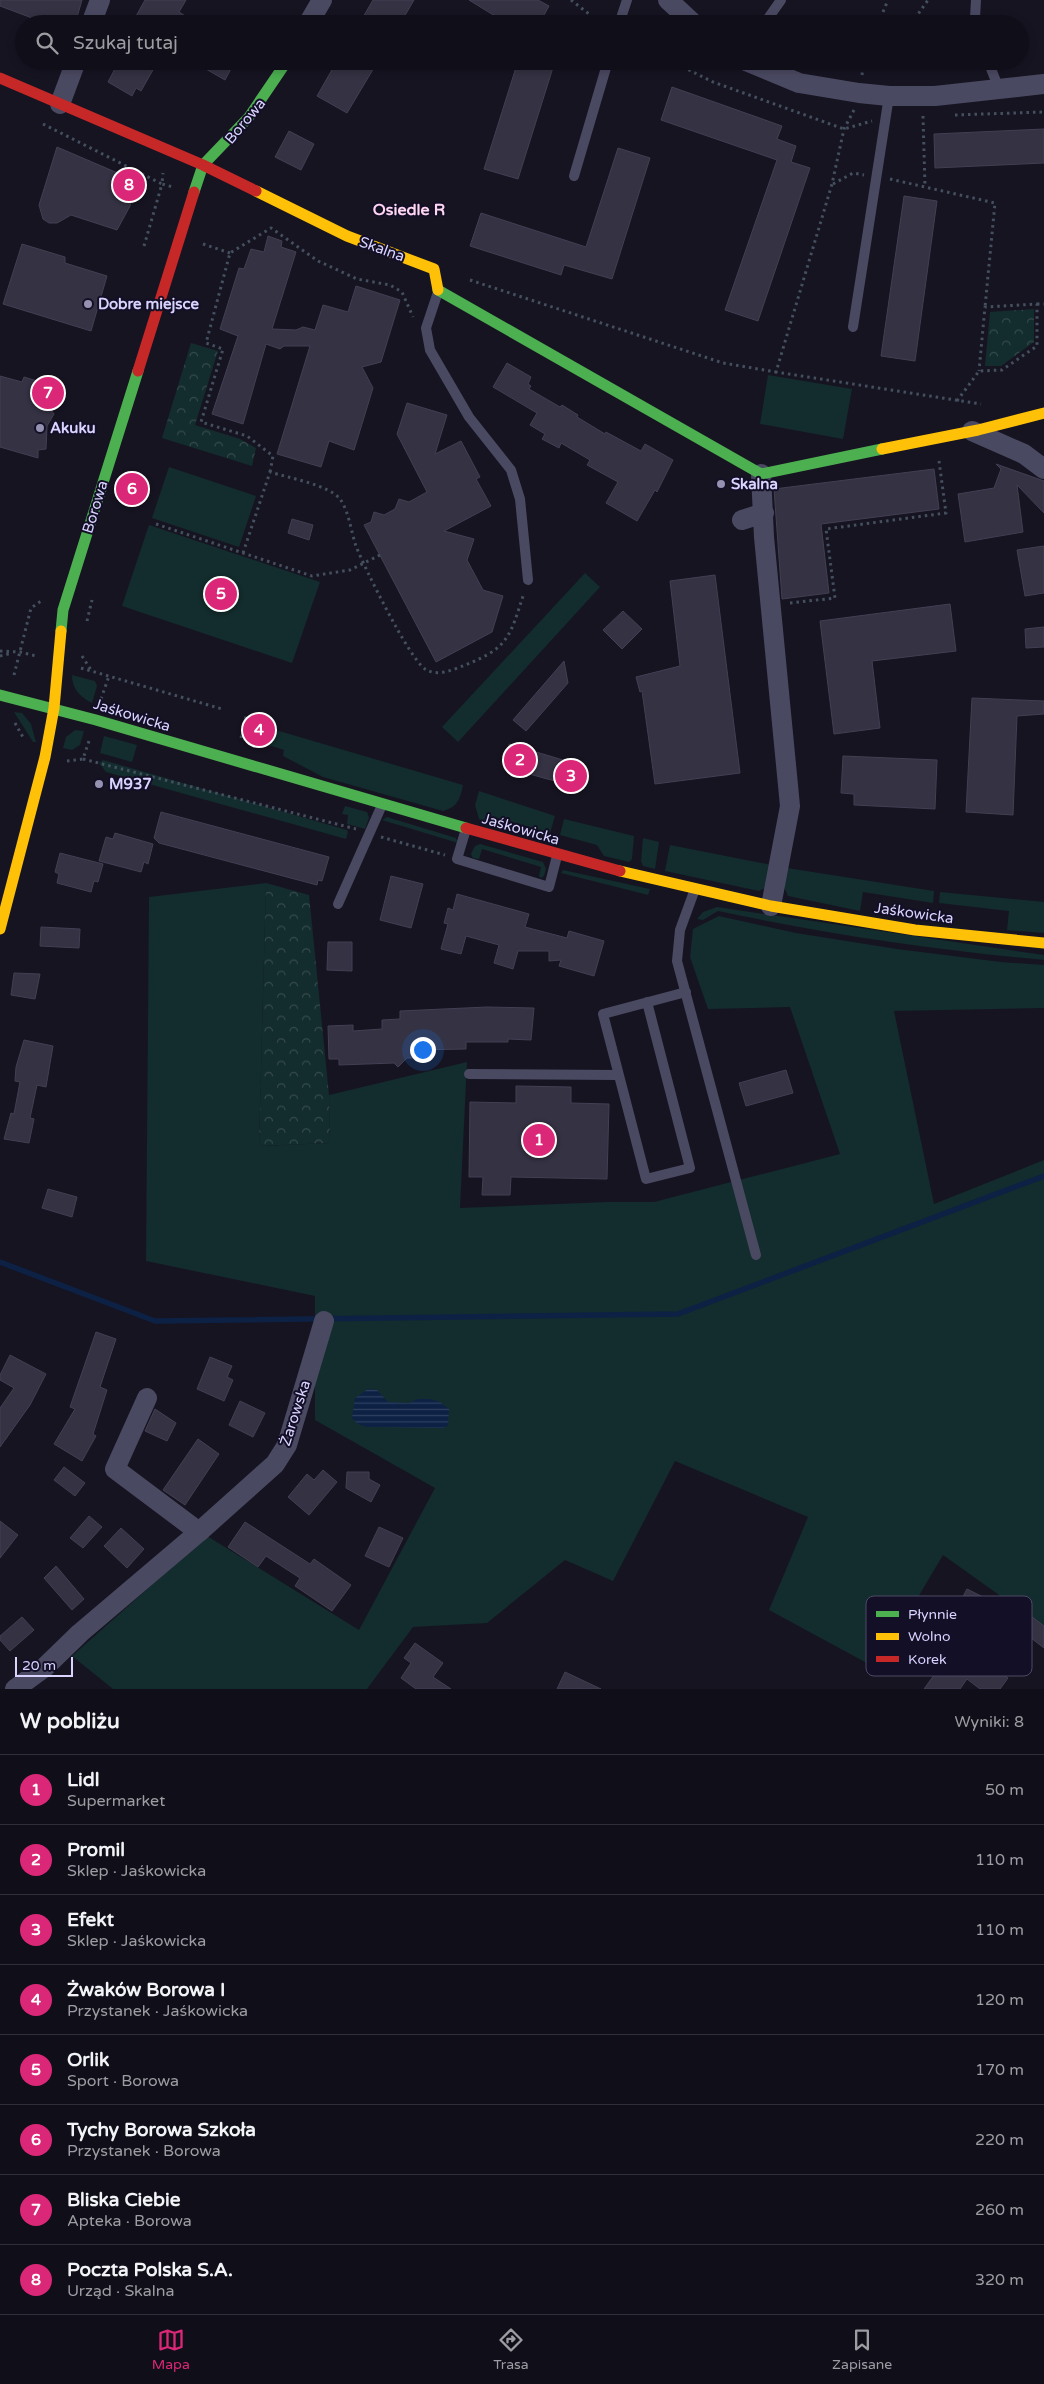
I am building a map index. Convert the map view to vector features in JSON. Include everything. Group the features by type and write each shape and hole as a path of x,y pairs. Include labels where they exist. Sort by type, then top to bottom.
{"street":[{"path":"94,15 100,0"},
{"path":"313,15 322,0"},
{"path":"668,0 684,15"},
{"path":"60,104 73,70"},
{"name":"Borowa","path":"0,929 3,895 45,757 54,708 62,610 203,165 227,145 240,130 269,93 282,70"},
{"path":"768,70 799,83 889,96 935,96 1044,84"},
{"name":"Skalna","path":"0,78 203,165 347,236 434,268 438,291"},
{"path":"438,291 513,331 761,474 972,431 1044,413"},
{"path":"972,431 1024,454 1044,469"},
{"path":"761,474 790,806 771,906"},
{"path":"742,520 764,512"},
{"name":"Jaśkowicka","path":"0,695 54,708 557,855 695,888 771,906 915,930 1044,943"},
{"name":"Żarowska","path":"15,1689 46,1667 80,1633 200,1532 270,1469 283,1452 324,1321"},
{"path":"146,1398 115,1469 200,1532"}],"lane":[{"path":"623,15 627,0"},
{"path":"770,15 781,0"},
{"path":"975,15 976,0"},
{"path":"574,176 605,70"},
{"path":"992,70 999,89"},
{"path":"853,327 889,96"},
{"path":"438,291 426,328 430,350 470,417 511,470 520,499 528,580"},
{"path":"338,904 382,804"},
{"path":"466,829 457,859 549,887 557,855"},
{"path":"695,888 680,930 678,962 756,1254"},
{"path":"647,1002 690,1168 646,1179 603,1014 647,1002 686,992"},
{"path":"469,1074 618,1074"}],"path":[{"path":"571,0 590,15"},
{"path":"882,15 888,0"},
{"path":"917,15 928,0"},
{"path":"922,116 925,186"},
{"path":"41,122 162,184 179,189"},
{"path":"832,184 853,173 925,186 995,203 979,371 957,401"},
{"path":"144,246 162,184"},
{"path":"242,553 270,472 273,456 247,436 200,422 223,349 206,343 230,253 271,228 318,262 357,279 390,285 402,292 417,325 426,328"},
{"path":"203,244 230,253"},
{"path":"463,278 723,363 776,372"},
{"path":"979,371 1002,370 1037,346 1037,304"},
{"path":"985,307 1044,304"},
{"path":"786,603 835,598 826,529 946,513 936,438"},
{"path":"270,472 334,492 342,501 356,547 405,645 425,669 441,673 475,661 498,650 512,629 528,580"},
{"path":"156,524 312,576 350,570 380,555"},
{"path":"0,651 20,652"},
{"path":"0,656 20,652"},
{"path":"13,680 20,652"},
{"path":"73,666 222,708"},
{"path":"99,705 109,676"},
{"path":"246,716 240,740 249,743"},
{"path":"12,718 26,742"},
{"path":"83,759 90,737"},
{"path":"63,761 70,762 83,759 369,833 457,859"}],"green space":[{"path":"1034,309 1034,342 1001,366 985,366 990,312"},
{"path":"191,343 218,351 195,425 240,439 256,448 252,466 162,438"},
{"path":"768,375 852,389 843,439 760,424"},
{"path":"169,467 256,496 239,547 152,518"},
{"path":"149,525 320,582 292,663 122,606"},
{"path":"585,573 600,587 458,742 442,727"},
{"path":"72,675 95,681 97,686 92,703 78,692 73,684"},
{"path":"14,712 22,713 31,724 36,742 33,742"},
{"path":"269,728 463,785 461,794 455,805 443,811 323,777 283,756 284,750 265,744"},
{"path":"75,730 84,731 80,745 72,750 63,748 66,737"},
{"path":"104,736 137,745 132,762 100,753"},
{"path":"103,760 347,830 346,839 106,772 99,763"},
{"path":"479,791 555,816 550,833 498,818 488,823 479,819 475,805"},
{"path":"345,806 367,812 369,818 365,829 347,824 348,815 342,814"},
{"path":"387,817 456,838 458,843 382,820"},
{"path":"564,819 634,836 632,859 629,862 604,856 597,845 560,835"},
{"path":"643,838 659,842 655,869 643,866 641,861"},
{"path":"480,844 543,862 546,869 544,876 541,878 539,876 541,867 482,849 479,859 473,858 471,854 475,846"},
{"path":"670,845 772,865 765,888 759,891 665,871"},
{"path":"787,868 934,891 933,903 863,892 860,911 788,896 784,887"},
{"path":"563,870 650,889 648,895 561,873"},
{"path":"266,883 259,1146 330,1143 329,1095 467,1062 460,1208 654,1202 840,1154 790,1007 708,1009 690,957 693,929 719,916 796,933 897,949 1001,962 1044,965 1044,1008 894,1011 934,1204 1044,1160 1044,1627 1032,1618 1032,1596 1001,1596 943,1555 919,1596 866,1596 866,1663 769,1610 808,1517 675,1461 613,1581 565,1560 487,1623 413,1627 367,1689 113,1689 72,1656 207,1536 359,1630 435,1488 315,1420 315,1296 146,1261 149,897"},
{"path":"266,883 309,895 329,1095 330,1143 259,1146"},
{"path":"940,892 1044,902 1044,933 1007,930 1009,911 939,903"},
{"path":"717,907 1044,955 1044,960 880,940 718,911 703,920 697,919 703,912"}],"water":[{"path":"368,1389 377,1390 388,1402 409,1403 418,1399 430,1399 440,1402 449,1409 448,1425 444,1428 367,1427 358,1424 352,1418 355,1398"}],"building":[{"path":"0,0 82,0 78,15 24,15 0,6"},
{"path":"145,0 186,0 179,12 184,15 137,15"},
{"path":"373,0 414,0 405,15 364,15"},
{"path":"469,0 538,0 549,6 544,15 493,15"},
{"path":"114,70 153,70 141,91 136,88 132,96 108,82"},
{"path":"208,70 230,70 225,80"},
{"path":"332,70 373,70 347,113 317,96"},
{"path":"515,70 552,70 518,179 484,169"},
{"path":"672,87 782,126 777,139 796,146 791,162 810,168 758,321 725,310 777,160 661,120"},
{"path":"1044,129 1044,163 935,168 934,134"},
{"path":"289,131 314,144 301,170 275,157"},
{"path":"57,147 134,180 130,206 117,230 71,215 57,223 49,223 43,219 39,205"},
{"path":"618,148 650,158 612,279 564,265 561,275 470,246 481,213 586,247"},
{"path":"904,196 937,201 915,361 881,356"},
{"path":"268,236 282,241 281,247 296,252 272,329 296,330 303,327 315,330 323,305 348,312 356,286 400,300 381,362 362,367 373,388 354,450 329,441 321,467 277,454 310,346 284,346 280,349 266,344 243,424 212,414 238,336 220,329 239,268 244,269 251,249 264,252"},
{"path":"22,244 65,257 65,263 107,276 91,331 3,304"},
{"path":"507,363 531,377 528,384 531,386 529,389 560,407 562,405 578,415 577,417 605,434 606,432 641,451 645,444 673,460 657,492 655,490 637,521 606,503 618,482 587,465 590,460 561,443 559,448 542,439 545,434 530,425 537,413 493,387"},
{"path":"0,376 22,382 24,377 37,381 41,377 47,384 56,385 55,392 61,398 50,408 54,414 47,426 46,449 38,450 38,458 0,447"},
{"path":"407,403 447,415 435,454 461,441 480,477 476,479 491,506 444,531 474,539 467,560 483,590 503,596 492,632 436,662 364,525 371,522 374,512 384,515 395,509 399,499 409,502 427,492 397,434"},
{"path":"996,464 1044,481 1044,513 1017,485 1023,532 965,542 958,494 994,488 1001,469"},
{"path":"934,469 939,509 821,524 829,593 782,599 774,489"},
{"path":"292,519 313,525 309,540 288,533"},
{"path":"1044,546 1044,593 1025,596 1017,550"},
{"path":"715,575 740,773 655,784 642,691 640,692 636,677 680,666 670,581"},
{"path":"950,604 956,651 872,661 880,728 834,734 820,621"},
{"path":"623,611 642,629 622,649 603,630"},
{"path":"1044,627 1044,647 1026,648 1025,629"},
{"path":"564,661 568,683 526,731 513,720"},
{"path":"972,698 1044,701 1044,714 1017,716 1013,815 966,812"},
{"path":"509,744 580,765 584,789 511,769"},
{"path":"843,756 937,760 935,809 854,805 854,794 841,793"},
{"path":"161,812 329,857 322,881 318,880 317,885 159,843 154,838"},
{"path":"115,833 153,844 148,864 144,862 141,872 99,861 106,837 113,839"},
{"path":"60,853 103,864 98,882 94,881 91,892 57,883 59,874 55,872"},
{"path":"391,876 423,884 411,928 380,920"},
{"path":"457,894 529,914 525,927 567,938 569,931 604,941 594,976 559,966 561,960 549,961 549,951 518,951 513,969 494,963 499,945 466,936 461,954 441,949 448,924 444,923 448,908 453,910"},
{"path":"41,927 80,929 79,948 40,946"},
{"path":"328,942 352,942 352,971 327,970"},
{"path":"14,973 40,974 35,999 11,995"},
{"path":"487,1007 534,1008 531,1040 508,1039 508,1042 466,1042 466,1049 413,1050 413,1058 407,1058 398,1067 394,1063 339,1065 339,1059 329,1059 328,1026 353,1025 353,1031 382,1029 382,1020 400,1019 400,1011"},
{"path":"24,1040 53,1046 46,1087 37,1085 30,1118 34,1119 29,1143 4,1139 11,1113 14,1114 20,1082 15,1081 16,1067"},
{"path":"786,1070 793,1093 746,1106 739,1083"},
{"path":"516,1086 571,1087 571,1103 609,1104 607,1179 511,1177 510,1195 482,1195 483,1177 469,1177 470,1102 516,1103"},
{"path":"48,1189 77,1197 72,1217 42,1208"},
{"path":"96,1332 116,1339 100,1387 107,1390 93,1434 96,1436 82,1461 54,1444 75,1409 70,1407"},
{"path":"10,1355 46,1374 30,1405 0,1447 0,1408 14,1388 0,1380 0,1375"},
{"path":"210,1357 232,1366 227,1377 233,1380 224,1401 197,1389"},
{"path":"240,1401 265,1413 253,1437 229,1425"},
{"path":"155,1409 176,1423 167,1441 145,1431"},
{"path":"198,1439 219,1454 185,1505 163,1490"},
{"path":"64,1467 85,1483 75,1496 54,1480"},
{"path":"323,1470 337,1482 309,1515 288,1497 307,1474 314,1480"},
{"path":"347,1472 369,1472 369,1479 380,1485 371,1502 346,1488"},
{"path":"89,1516 102,1527 83,1548 70,1538"},
{"path":"0,1521 18,1535 0,1558"},
{"path":"245,1522 310,1564 314,1559 351,1585 332,1611 295,1586 300,1578 266,1556 258,1567 228,1547"},
{"path":"379,1527 403,1538 389,1567 365,1556"},
{"path":"121,1528 144,1549 127,1568 104,1546"},
{"path":"56,1566 84,1599 72,1610 44,1578"},
{"path":"967,1589 981,1596 963,1596"},
{"path":"22,1617 34,1630 10,1651 0,1640 0,1636"},
{"path":"1032,1617 1044,1626 1044,1648 1032,1639"},
{"path":"415,1643 443,1663 433,1677 451,1689 416,1689 401,1678 411,1663 404,1658"},
{"path":"565,1672 601,1689 557,1689"},
{"path":"933,1676 1005,1676 1008,1678 1000,1689 980,1689 967,1679 960,1689 924,1689"}],"waterway":[{"path":"0,1262 155,1321 678,1314 1044,1176"}],"traffic: fast":[{"path":"194,192 203,165 249,117 281,70"},
{"path":"438,290 761,474 882,449"},
{"path":"61,631 63,610 138,371"},
{"path":"0,695 96,720 466,828"}],"traffic: slow":[{"path":"256,191 347,236 434,269 438,290"},
{"path":"882,449 978,430 1044,413"},
{"path":"0,929 45,757 54,708 61,631"},
{"path":"620,871 771,906 915,930 1044,943"}],"traffic: jam":[{"path":"0,78 203,165 256,191"},
{"path":"138,371 194,192"},
{"path":"466,828 620,871"}],"place":[{"name":"Poczta Polska S.A.","path":"129,185"},
{"name":"Dobre miejsce","path":"88,304"},
{"name":"Bliska Ciebie","path":"48,393"},
{"name":"Akuku","path":"40,428"},
{"name":"Skalna","path":"721,484"},
{"name":"Tychy Borowa Szkoła","path":"132,489"},
{"name":"Orlik","path":"221,594"},
{"name":"Żwaków Borowa I","path":"259,730"},
{"name":"Promil","path":"520,760"},
{"name":"Efekt","path":"571,776"},
{"name":"M937","path":"99,784"},
{"name":"Lidl","path":"539,1140"}],"district":[{"name":"Osiedle R","path":"409,209"}]}
